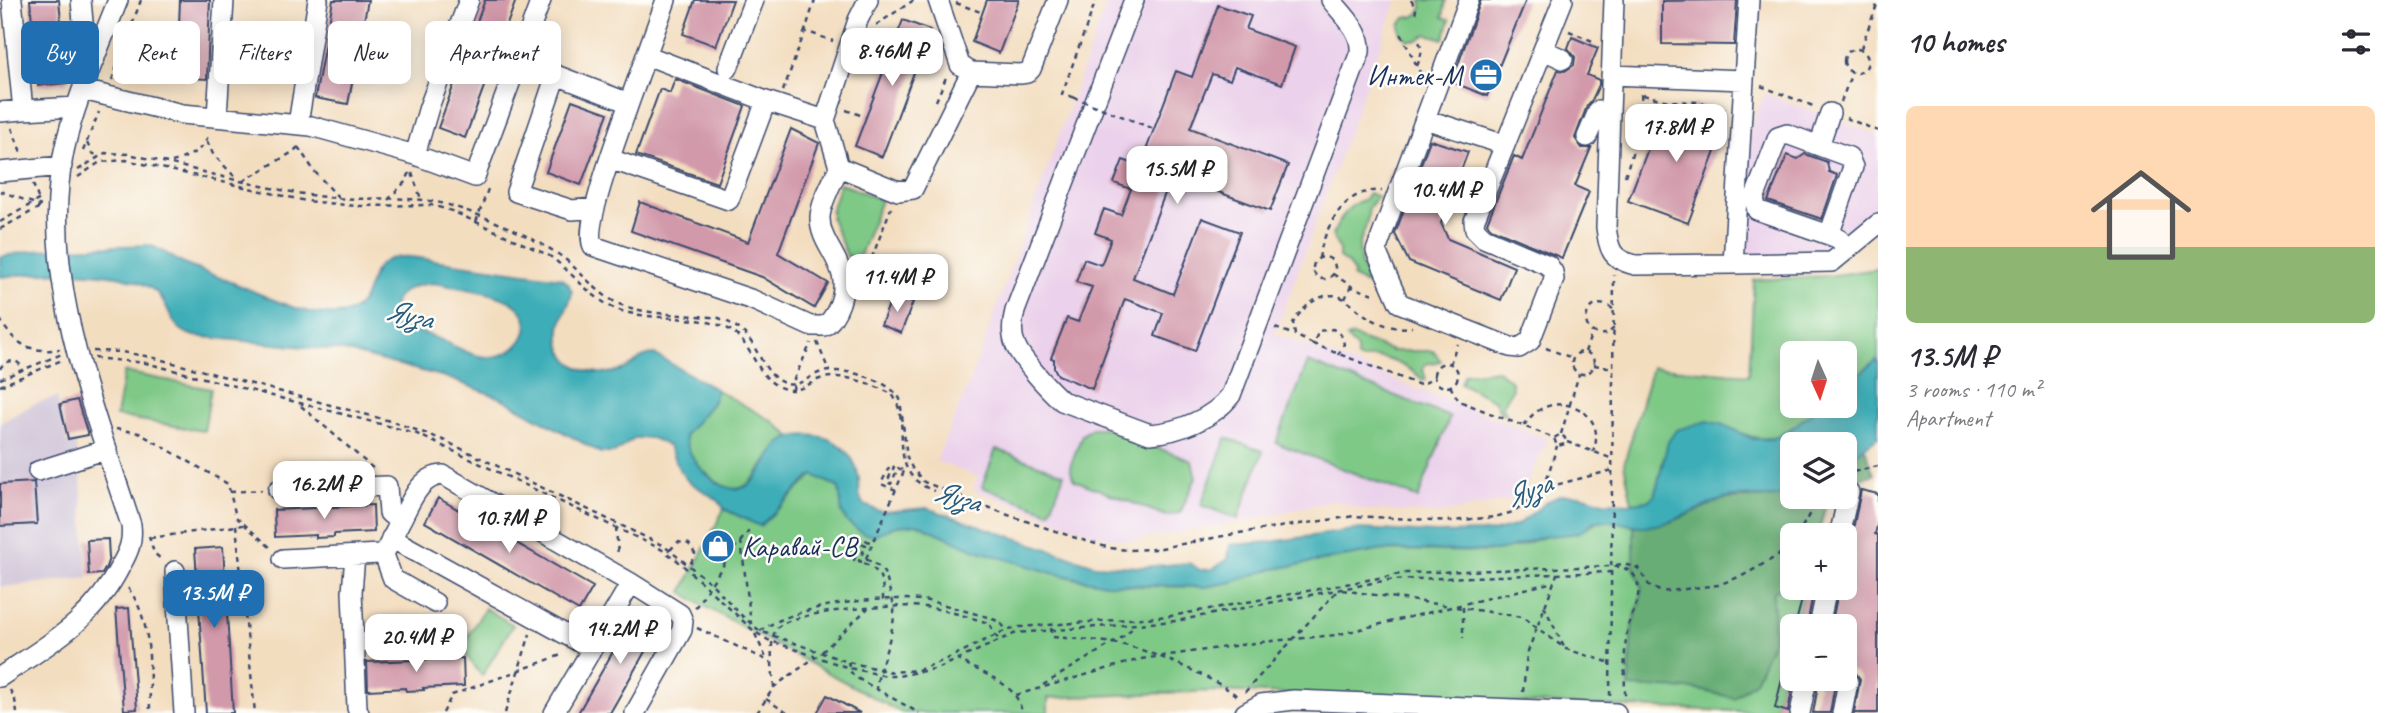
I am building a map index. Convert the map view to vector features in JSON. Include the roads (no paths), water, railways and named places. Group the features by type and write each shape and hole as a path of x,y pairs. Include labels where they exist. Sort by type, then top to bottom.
{"street":[{"path":"12,0 23,110"},
{"path":"81,0 83,21"},
{"path":"99,48 118,0"},
{"path":"213,117 224,0"},
{"path":"299,124 318,0"},
{"path":"414,162 429,107 469,0"},
{"path":"0,112 106,96 170,112 299,124 414,162 475,177 541,0"},
{"path":"666,0 610,159 595,208 590,239 596,248 753,300 810,326 824,326 832,320 843,294 840,269 823,233 820,218 839,167 836,114 859,42 858,20 868,0"},
{"path":"728,68 754,0"},
{"path":"949,2 960,65 971,72 1027,73 1031,69 1058,0"},
{"path":"1135,0 1012,321 1013,341 1017,349 1053,394 1062,401 1150,434 1188,425 1225,403 1231,395 1360,52 1361,44 1355,31 1331,0"},
{"path":"1469,0 1376,251 1399,303 1510,347 1519,348 1530,341 1554,279 1548,265 1484,238 1475,229 1475,221 1563,0"},
{"path":"1614,0 1606,228 1608,245 1622,262 1635,265 1832,262 1878,224"},
{"path":"1732,264 1749,0"},
{"path":"1543,50 1563,59"},
{"path":"646,55 774,99 836,114"},
{"path":"839,167 898,191 913,189 971,72"},
{"path":"595,208 572,210 516,192 556,75 629,103"},
{"path":"1611,75 1744,80"},
{"path":"2,675 58,638 112,584 129,551 141,538 131,524 74,354 64,289 59,236 80,99 85,84"},
{"path":"610,159 729,200 774,99"},
{"path":"1587,137 1598,111 1610,111"},
{"path":"1818,146 1833,114"},
{"path":"1425,119 1505,145"},
{"path":"1829,236 1853,167 1849,157 1787,134 1778,136 1754,199 1757,210 1829,236 1839,239 1847,249"},
{"path":"0,172 69,174"},
{"path":"38,471 107,449"},
{"path":"284,559 355,556 391,538 424,481 443,475 678,612 683,622 682,630 635,713"},
{"path":"278,490 387,486 391,576 435,603"},
{"path":"391,538 586,645"},
{"path":"355,556 347,593 359,713"},
{"path":"175,571 184,713"},
{"path":"554,713 586,645 626,580"},
{"path":"112,584 113,609"},
{"path":"354,643 449,638"},
{"path":"1800,713 1805,691"},
{"path":"1842,713 1846,691"},
{"path":"1245,707 1271,701 1294,700 1523,709 1617,709"}],"water":[{"path":"148,245 186,265 284,304 325,314 353,310 362,302 375,272 382,263 393,258 411,257 561,278 568,283 572,292 560,329 560,342 570,362 590,372 613,372 654,354 717,390 712,403 685,435 697,464 725,487 735,489 750,484 779,444 787,439 806,435 824,437 838,444 850,456 857,471 864,505 882,512 927,508 1095,565 1142,567 1189,563 1200,570 1213,569 1228,559 1230,545 1360,529 1436,533 1492,532 1517,525 1548,501 1561,495 1581,495 1604,502 1647,501 1655,495 1668,442 1676,430 1708,421 1724,425 1753,439 1771,439 1780,435 1780,496 1732,497 1649,526 1596,521 1575,533 1540,537 1496,551 1383,550 1268,570 1232,582 1205,587 1106,584 1052,573 976,550 918,524 896,526 874,535 864,534 847,522 842,513 839,488 814,475 760,526 724,509 719,501 688,481 680,471 669,447 651,438 635,438 614,453 601,453 501,398 445,377 344,351 194,336 174,322 156,292 141,283 123,278 81,272 0,277 0,257 55,249","holes":["434,283 486,293 514,304 526,321 523,339 508,352 498,356 487,357 467,352 401,324 395,315 396,299 416,286"]},
{"path":"1878,359 1878,437 1857,452 1857,432 1787,432 1804,418 1857,418 1857,376"}],"place":[{"name":"Интек-М","path":"1486,75"},
{"name":"Каравай-СВ","path":"718,546"}],"water label":[{"name":"Яуза","path":"409,314"},
{"name":"Яуза","path":"1528,490"},
{"name":"Яуза","path":"957,496"}]}
